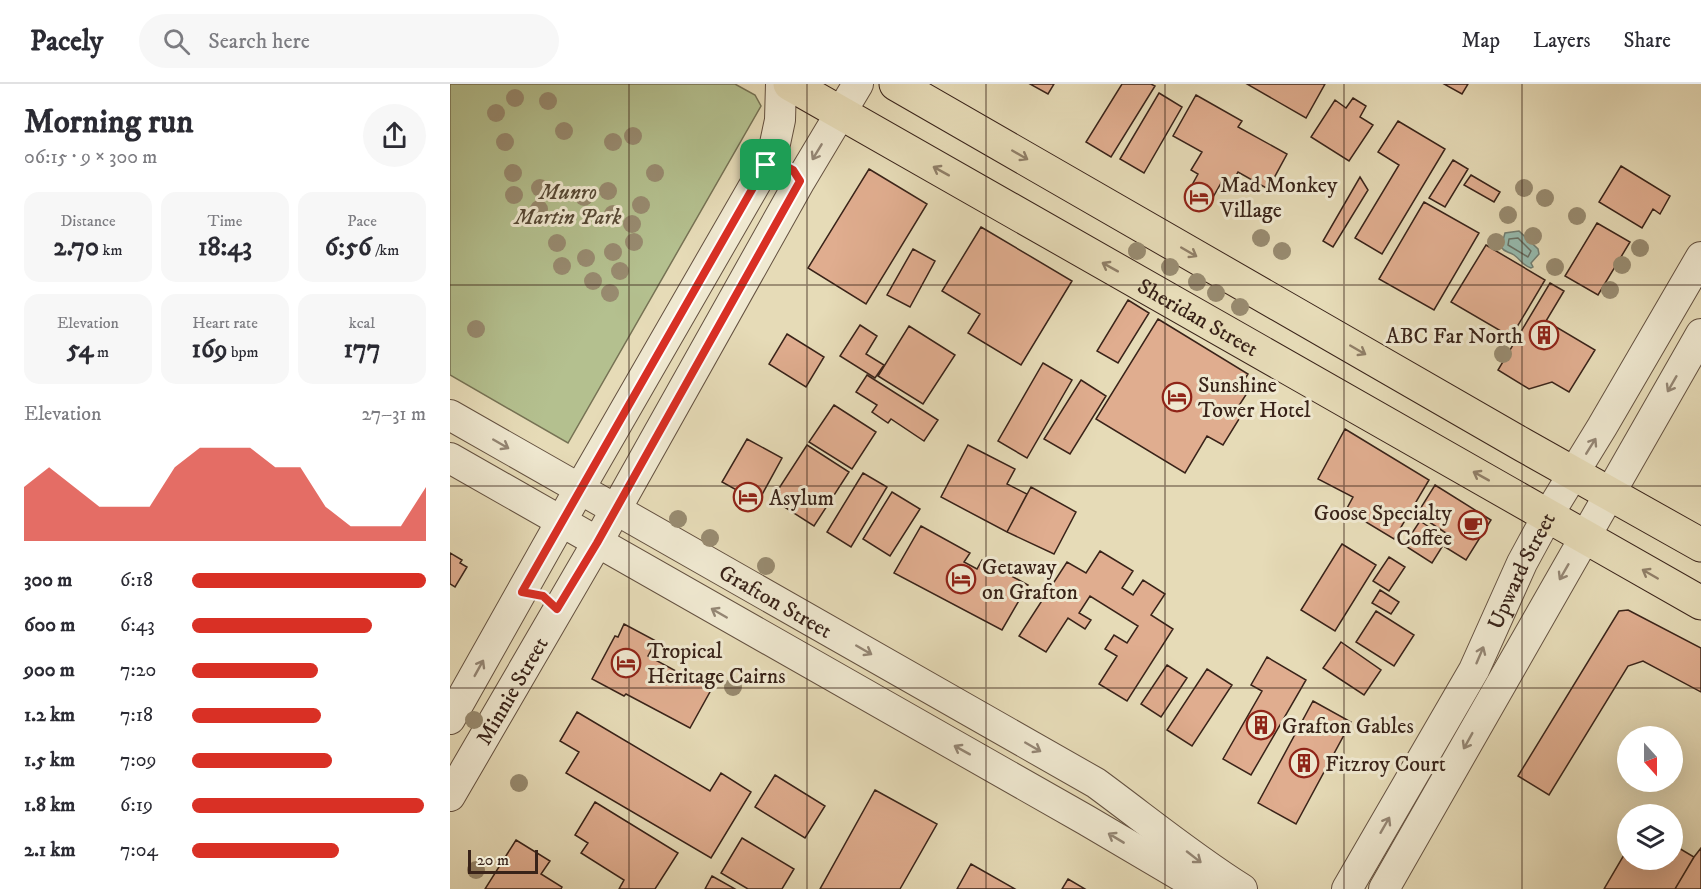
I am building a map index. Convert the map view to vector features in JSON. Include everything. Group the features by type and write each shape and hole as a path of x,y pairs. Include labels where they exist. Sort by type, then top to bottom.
{"highway":[{"path":"896,84 1701,544"},
{"name":"Sheridan Street","path":"796,86 840,114 1701,603"}],"street":[{"name":"Minnie Street","path":"450,796 597,543 800,181 858,84"},
{"name":"Minnie Street","path":"450,719 766,165 796,86"},
{"path":"766,165 780,163 793,170 800,181"},
{"name":"Upward Street","path":"1347,889 1474,670 1517,574 1548,515 1701,257"},
{"name":"Upward Street","path":"1384,889 1701,334"},
{"name":"Grafton Street","path":"450,415 1101,786 1203,865 1242,889"},
{"path":"620,419 628,431 644,440 654,440"},
{"name":"Grafton Street","path":"450,458 1203,889"},
{"path":"522,592 543,596 557,609"},
{"path":"748,629 750,612 766,594"},
{"path":"1086,820 1097,811 1100,805 1101,786"}],"green space":[{"name":"Munro Martin Park","path":"450,84 735,84 755,95 761,106 568,443 450,375"}],"water":[{"path":"1519,231 1538,249 1539,254 1531,263 1533,267 1531,268 1501,247 1505,233"}],"building":[{"path":"1030,84 1054,84 1048,94"},
{"path":"1122,84 1155,86 1111,157 1086,142"},
{"path":"1247,84 1325,84 1306,118"},
{"path":"1444,84 1468,84 1462,94"},
{"path":"1159,93 1182,107 1144,173 1120,159"},
{"path":"1196,95 1242,121 1238,127 1287,154 1268,189 1238,172 1229,188 1221,183 1207,208 1186,196 1198,174 1191,170 1202,152 1173,136"},
{"path":"1353,98 1366,106 1360,117 1373,125 1349,161 1311,137 1335,100 1346,108"},
{"path":"1398,121 1445,149 1382,254 1355,238 1399,165 1378,152"},
{"path":"1453,160 1468,169 1445,207 1429,198"},
{"path":"1621,166 1670,196 1660,214 1653,209 1642,228 1599,202"},
{"path":"869,169 927,204 866,304 808,268"},
{"path":"1471,175 1500,192 1494,202 1464,185"},
{"path":"1360,177 1368,190 1333,247 1323,241"},
{"path":"1424,202 1479,233 1434,310 1379,279"},
{"path":"1597,223 1630,242 1598,295 1565,276"},
{"path":"981,227 1072,281 1021,365 968,333 980,314 942,291"},
{"path":"1486,245 1545,280 1511,337 1451,302"},
{"path":"913,249 935,261 910,307 887,295"},
{"name":"ABC Far North","path":"1550,283 1564,291 1546,321 1595,350 1569,392 1552,382 1529,389 1498,370"},
{"path":"1128,300 1149,313 1118,363 1097,351"},
{"name":"Sunshine Tower Hotel","path":"1158,319 1248,374 1243,382 1251,387 1238,407 1244,411 1223,445 1207,436 1185,473 1096,419"},
{"path":"860,325 877,336 866,354 884,365 875,378 840,356"},
{"path":"909,326 955,355 923,404 878,376"},
{"path":"787,334 824,357 806,387 769,364"},
{"path":"1043,363 1072,380 1027,458 998,441"},
{"path":"867,375 938,420 924,441 891,419 888,423 872,412 877,405 856,392"},
{"path":"1081,380 1106,396 1070,454 1044,439"},
{"path":"834,405 876,432 852,469 809,442"},
{"path":"1345,429 1429,480 1394,539 1346,510 1353,497 1318,479"},
{"path":"747,439 782,458 758,502 722,482"},
{"path":"807,445 849,472 814,526 772,499"},
{"path":"968,445 1015,469 1007,484 1027,494 1007,532 941,497"},
{"path":"863,473 887,487 851,547 827,532"},
{"path":"1435,485 1491,520 1466,560 1445,547 1452,537 1417,514"},
{"path":"1031,487 1076,512 1054,554 1007,532"},
{"path":"892,492 920,509 890,556 863,539"},
{"path":"1420,521 1447,539 1432,563 1404,545"},
{"name":"Getaway on Grafton","path":"921,526 970,553 964,562 977,569 982,560 1028,585 1002,630 894,573"},
{"path":"1342,544 1376,565 1335,631 1301,610"},
{"path":"1100,551 1133,571 1122,588 1133,595 1143,580 1165,594 1151,615 1173,629 1127,701 1099,684 1117,656 1105,649 1114,635 1127,643 1138,626 1090,596 1079,613 1091,620 1085,629 1068,618 1046,652 1019,636 1067,562 1086,573"},
{"path":"450,553 462,560 460,563 467,567 455,587 450,584"},
{"path":"1389,557 1405,567 1389,591 1373,581"},
{"path":"1380,590 1399,602 1391,614 1372,603"},
{"path":"1628,610 1701,648 1701,692 1643,661 1628,666 1549,795 1518,776 1619,611"},
{"path":"1376,611 1414,635 1394,666 1356,642"},
{"path":"624,624 656,641 648,656 711,690 690,728 592,679"},
{"path":"1341,642 1381,670 1364,695 1323,668"},
{"name":"Grafton Gables","path":"1267,657 1306,680 1251,775 1223,759 1262,691 1251,685"},
{"path":"1167,665 1187,678 1161,717 1141,704"},
{"path":"1207,669 1232,685 1192,746 1167,730"},
{"name":"Fitzroy Court","path":"1313,701 1351,722 1296,824 1258,803"},
{"path":"577,712 710,791 721,773 751,792 711,858 566,773 579,752 560,741"},
{"path":"775,775 825,806 805,838 755,807"},
{"path":"875,790 937,824 900,889 820,889"},
{"path":"595,802 678,853 655,889 619,889 624,880 581,853 588,843 575,835"},
{"path":"742,838 794,869 782,889 748,889 721,873"},
{"path":"516,840 550,861 541,874 562,887 561,889 485,889"},
{"path":"1701,848 1701,889 1675,889 1694,857"},
{"path":"1683,850 1694,857 1675,889 1604,889 1617,867 1617,870 1683,870"},
{"path":"971,864 1015,889 957,889"},
{"path":"712,876 735,889 705,889"},
{"path":"1068,879 1085,889 1062,889"}],"place":[{"name":"Mad Monkey Village","path":"1199,197"},
{"name":"ABC Far North","path":"1544,335"},
{"name":"Sunshine Tower Hotel","path":"1177,397"},
{"name":"Asylum","path":"748,497"},
{"name":"Goose Specialty Coffee","path":"1473,525"},
{"name":"Getaway on Grafton","path":"961,579"},
{"name":"Tropical Heritage Cairns","path":"626,663"},
{"name":"Grafton Gables","path":"1261,725"},
{"name":"Fitzroy Court","path":"1304,763"}],"route":[{"path":"780,163 793,170 800,181 597,543 557,609 543,596 522,592 580,488 766,165 780,163"}]}
